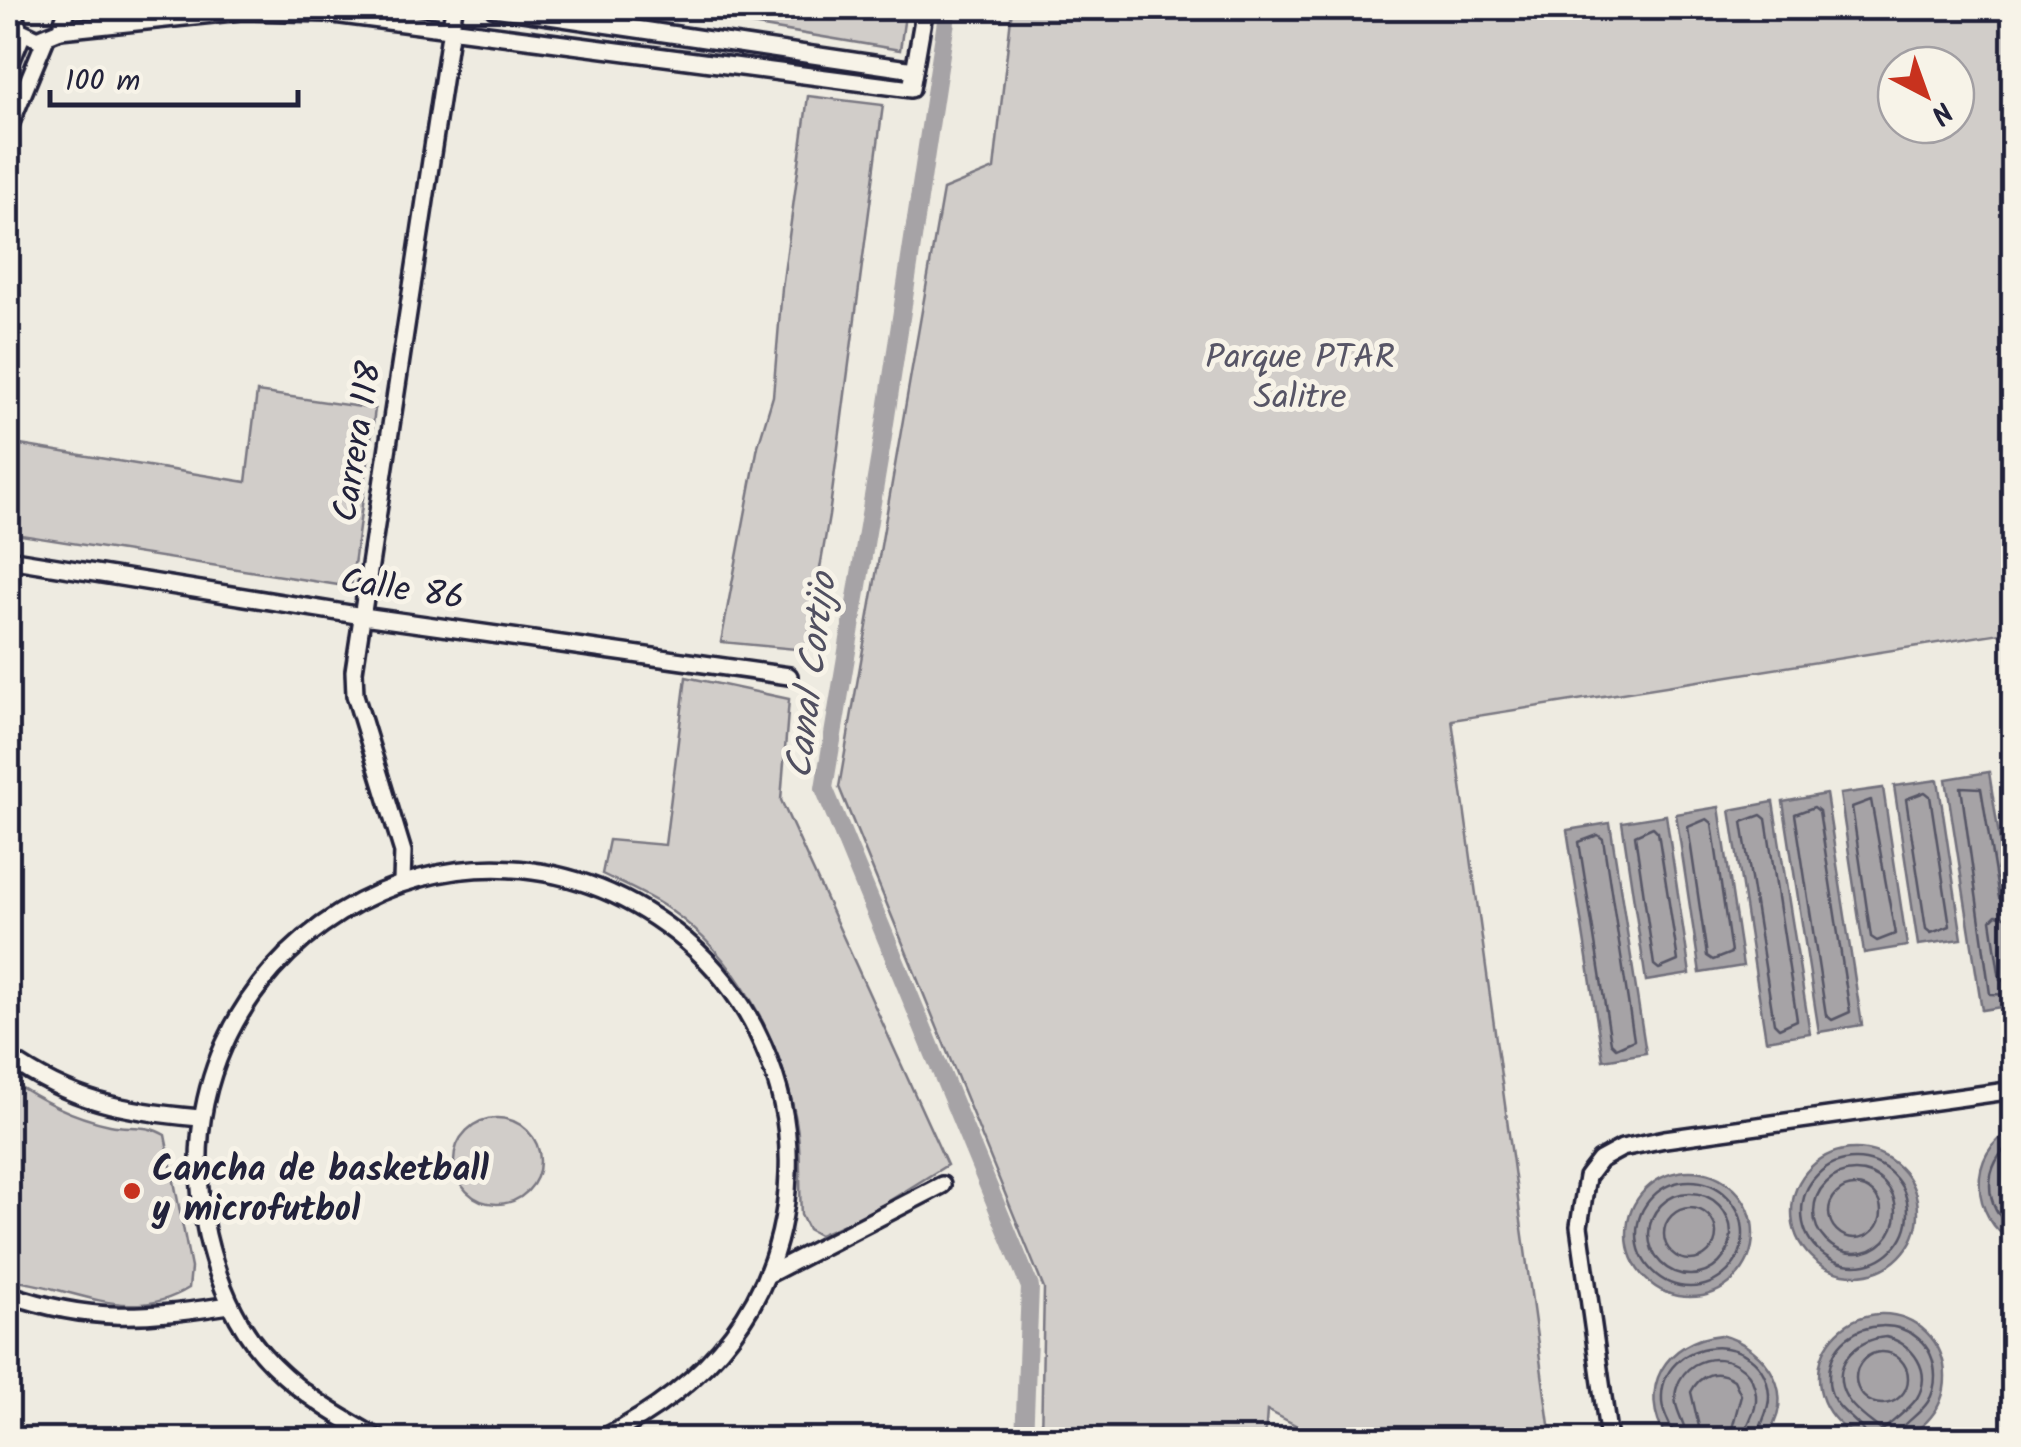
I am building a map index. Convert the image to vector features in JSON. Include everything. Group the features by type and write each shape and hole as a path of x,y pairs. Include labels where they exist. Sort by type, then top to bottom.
{"street":[{"path":"8,69 16,31 12,8"},
{"path":"8,130 68,8"},
{"name":"Carrera 118","path":"402,881 403,852 355,695 354,670 454,8"},
{"path":"494,8 914,70"},
{"path":"16,31 53,34 242,11 326,14 911,89 925,8"},
{"name":"Calle 86","path":"8,559 362,616 789,676"},
{"path":"381,1440 338,1416 281,1373 230,1305 202,1211 200,1118 218,1056 249,998 291,948 342,908 402,881 466,867 533,869 598,886 657,916 708,959 748,1012 772,1066 786,1123 788,1174 782,1225 767,1274 738,1329 697,1377 648,1416 599,1440"},
{"path":"8,1058 71,1094 118,1110 200,1118"},
{"path":"1609,1440 1579,1226 1587,1177 1600,1160 1622,1148 1665,1139 2014,1090"},
{"path":"767,1274 942,1185"},
{"path":"8,1294 57,1311 143,1318 230,1305"}],"green space":[{"path":"730,8 906,8 900,50 728,21"},
{"name":"Parque PTAR Salitre","path":"1012,8 2013,8 2013,631 1452,720 1551,1439 1322,1439 1267,1410 1265,1439 1041,1439 1044,1289 839,787 943,190 994,169"},
{"path":"808,96 883,105 829,516 806,650 721,642 758,446 773,396 782,288"},
{"path":"257,392 375,409 351,587 8,533 8,443 246,482"},
{"path":"686,677 789,699 781,800 947,1165 868,1214 819,1235 808,1229 801,1215 795,1115 778,1057 751,1000 715,950 694,929 654,900 602,874 609,840 665,845"},
{"path":"8,1079 44,1101 83,1117 110,1125 152,1129 165,1135 191,1268 189,1288 155,1302 122,1304 8,1278"},
{"path":"497,1118 514,1121 528,1130 537,1144 537,1178 528,1192 514,1201 497,1204 480,1201 466,1192 457,1178 454,1161 457,1144 466,1130 480,1121"}],"water":[{"path":"1989,772 2013,926 2014,1005 1982,1010 1946,779"},
{"path":"1938,780 1962,939 1918,945 1894,786"},
{"path":"1883,788 1907,946 1864,953 1840,794"},
{"path":"1826,794 1862,1025 1819,1032 1783,802"},
{"path":"1773,802 1810,1033 1766,1040 1730,810"},
{"path":"1719,807 1743,966 1700,973 1676,814"},
{"path":"1666,815 1690,974 1646,981 1622,822"},
{"path":"1610,823 1646,1053 1603,1060 1567,830"},
{"path":"2013,1130 2013,1242 1989,1217 1980,1185 1987,1153"},
{"path":"1855,1149 1879,1154 1900,1167 1913,1188 1918,1212 1913,1236 1900,1257 1879,1270 1855,1275 1831,1270 1810,1257 1797,1236 1792,1212 1797,1188 1810,1167 1831,1154"},
{"path":"1690,1171 1714,1176 1735,1189 1748,1210 1753,1234 1748,1258 1735,1279 1714,1292 1690,1297 1666,1292 1645,1279 1632,1258 1627,1234 1632,1210 1645,1189 1666,1176"},
{"path":"1882,1314 1906,1319 1927,1332 1940,1353 1945,1377 1940,1401 1927,1422 1906,1435 1882,1440 1858,1435 1837,1422 1824,1401 1819,1377 1824,1353 1837,1332 1858,1319"},
{"path":"1721,1335 1753,1350 1774,1376 1779,1407 1774,1423 1764,1439 1667,1439 1654,1402 1661,1370 1685,1346"}],"waterway":[{"name":"Canal Cortijo","path":"948,8 882,443 824,788 1030,1287 1024,1440"}],"place":[{"name":"Cancha de basketball y microfutbol","path":"132,1191"}]}
